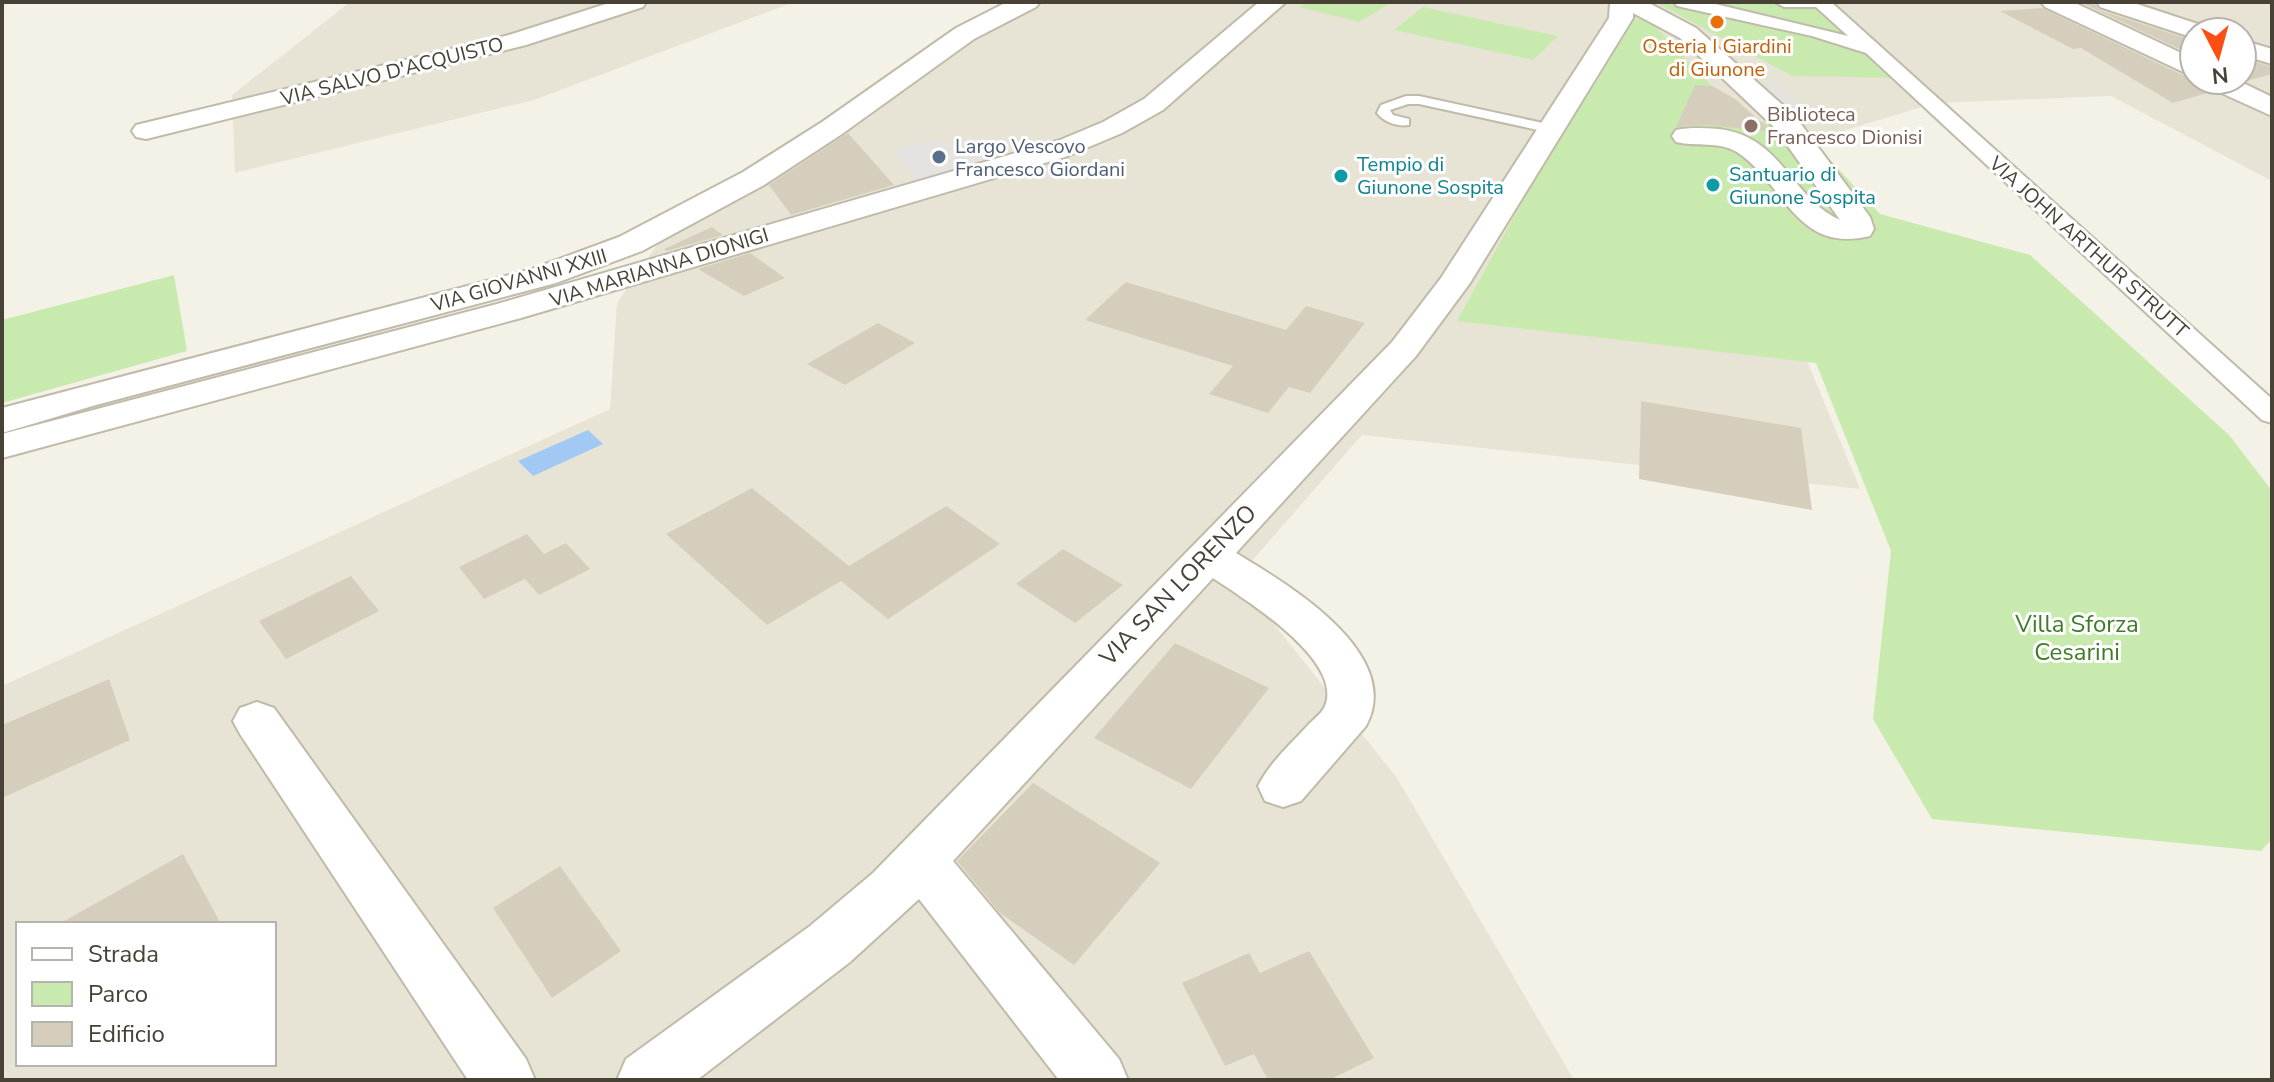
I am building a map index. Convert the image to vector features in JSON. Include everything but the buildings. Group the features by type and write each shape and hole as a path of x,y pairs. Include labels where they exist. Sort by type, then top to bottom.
{"street":[{"name":"VIA SALVO D'ACQUISTO","path":"146,131 505,43 635,2"},
{"name":"VIA GIOVANNI XXIII","path":"2,421 82,397 544,276 610,255 703,207 851,115 975,27 1028,2"},
{"name":"VIA MARIANNA DIONIGI","path":"2,446 509,311 1055,151 1110,129 1146,109 1172,90 1231,33 1275,2"},
{"path":"1683,2 1817,32 1875,51"},
{"path":"1763,21 1776,9 1770,2"},
{"path":"1784,2 1822,2"},
{"name":"VIA JOHN ARTHUR STRUTT","path":"1822,2 2272,414"},
{"path":"2053,2 2178,61"},
{"path":"2108,2 2178,25"},
{"path":"1625,6 1688,33 1785,122 1859,224 1859,229 1850,232 1827,228 1774,171 1744,145 1716,137 1686,136"},
{"name":"VIA SAN LORENZO","path":"648,1080 830,944 921,861 1424,325 1552,129 1625,6"},
{"path":"2248,96 2272,108"},
{"path":"1210,556 1304,622 1330,649 1348,680 1352,702 1349,713 1283,786"},
{"path":"257,721 504,1080"},
{"path":"921,861 1097,1080"}],"lane":[{"path":"1404,122 1388,118 1383,113 1385,108 1406,100 1419,100 1552,129"}],"shaded area":[{"path":"350,2 794,2 534,100 235,173 232,95"},
{"path":"1017,2 2272,2 2272,181 2111,96 1935,103 1806,142 1733,181 1860,489 1362,435 1237,578 1397,778 1574,1080 2,1080 2,686 610,409 617,303 674,220"},
{"path":"1776,82 1820,121 1795,122 1752,84"},
{"name":"Largo Vescovo Francesco Giordani","path":"933,139 997,163 921,185 893,150"}],"green space":[{"path":"1308,2 1392,2 1359,22 1300,7"},
{"path":"1655,2 1834,2 1907,78 1792,76"},
{"path":"1423,7 1558,36 1533,60 1394,30"},
{"name":"Villa Sforza Cesarini","path":"1647,18 1712,86 1735,99 1758,122 1795,122 1880,214 2030,255 2229,435 2272,491 2272,839 2261,851 1932,819 1873,719 1891,551 1816,363 1457,321 1563,127 1596,83 1634,20"},
{"path":"174,275 187,351 2,403 2,320"}],"water":[{"path":"588,430 603,444 533,476 518,461"}],"place":[{"name":"Osteria I Giardini di Giunone","path":"1717,22"},
{"name":"Biblioteca Francesco Dionisi","path":"1751,126"},
{"name":"Largo Vescovo Francesco Giordani","path":"939,157"},
{"name":"Tempio di Giunone Sospita","path":"1341,176"},
{"name":"Santuario di Giunone Sospita","path":"1713,185"}]}
